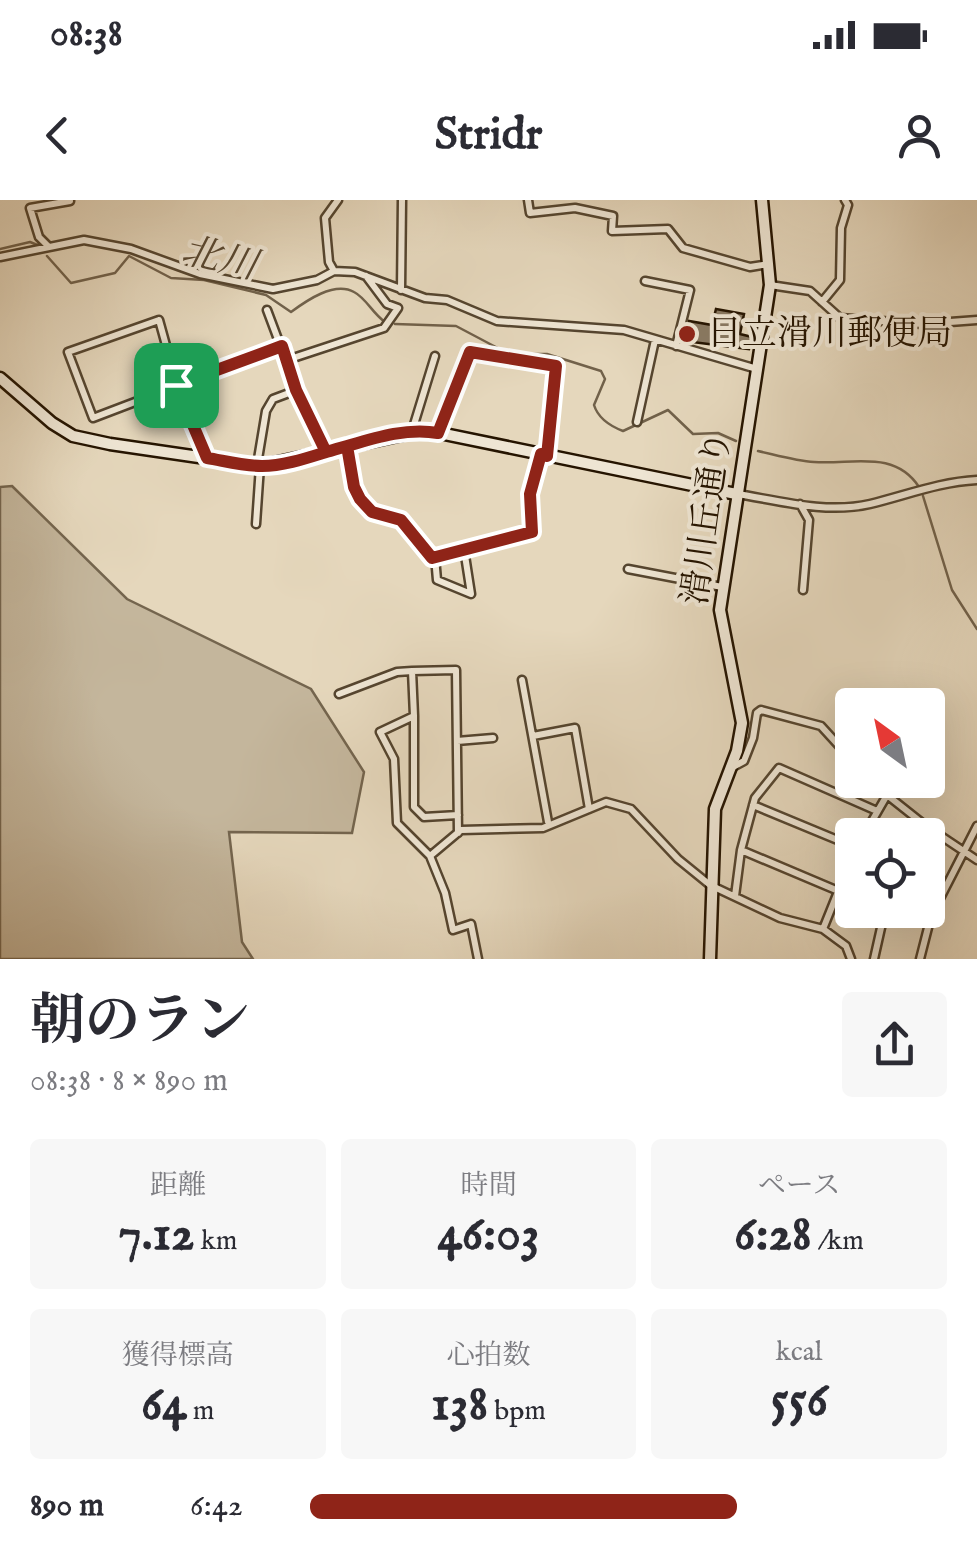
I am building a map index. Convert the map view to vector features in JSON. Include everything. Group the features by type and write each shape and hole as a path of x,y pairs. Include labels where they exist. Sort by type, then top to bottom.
{"street":[{"path":"334,271 325,218 338,200"},
{"path":"402,200 402,290"},
{"path":"528,200 530,214 575,208 613,216 612,231 668,229 684,248 750,267 770,263"},
{"name":"滑川丘通り","path":"710,959 715,809 742,723 720,622 722,587 770,285 762,200"},
{"path":"822,302 840,280 841,228 848,205 844,200"},
{"path":"50,248 39,237 27,204 70,202"},
{"path":"0,258 84,240 131,249 200,274 273,289 317,280 334,271 366,276 402,290 447,300 497,321 624,330 757,369"},
{"path":"287,360 384,328 398,308 387,304 366,276"},
{"path":"644,281 690,290 676,346"},
{"path":"770,285 810,291 840,318 923,324 977,320"},
{"path":"267,310 296,390 326,452"},
{"path":"207,458 176,385 159,320 68,352 92,418 176,385 282,346"},
{"path":"637,422 655,340"},
{"path":"434,557 532,532 530,494 544,455 556,366 470,352 438,433"},
{"path":"412,431 435,356"},
{"path":"0,378 73,436 258,466 412,431 736,494 831,508 868,505 943,482 977,480"},
{"path":"256,524 258,466 266,412 273,398 296,390"},
{"path":"347,446 360,499 372,512 401,520 434,557 437,580 471,594 464,549"},
{"path":"800,504 808,520 803,590"},
{"path":"628,568 722,587"},
{"path":"338,694 398,672 456,670 458,833"},
{"path":"412,671 414,808 424,817 458,815"},
{"path":"522,680 548,822"},
{"path":"730,768 744,762 761,710 820,726 835,742"},
{"path":"414,716 380,732 394,758 396,823 430,856 445,893 453,930 471,924 478,959"},
{"path":"532,736 575,728 589,809"},
{"path":"457,741 493,738"},
{"path":"735,896 753,805 779,768 877,811"},
{"path":"873,818 884,798"},
{"path":"890,798 916,818"},
{"path":"430,856 458,833 543,828 606,802 631,809 678,859 710,885 780,918 823,929 846,946 851,959"},
{"path":"753,805 835,839"},
{"path":"920,959 930,916 977,826"},
{"path":"945,838 977,860"},
{"path":"742,850 835,890"},
{"path":"823,929 835,893"},
{"path":"874,959 881,928"}],"shaded area":[{"path":"12,486 127,599 311,689 364,772 352,833 229,832 242,942 253,959 0,959 0,487"}],"building":[{"path":"716,309 744,314 740,334 752,337 749,349 684,341 689,321 712,325"}],"waterway":[{"name":"北川","path":"0,249 30,242 40,246"},
{"name":"北川","path":"47,256 71,283 115,273 129,256 171,278 204,280 266,295 291,312 321,294 346,289 358,295 385,322"},
{"name":"北川","path":"395,324 456,326 509,354 547,354 601,371 605,379 594,405 605,421 623,431 668,410 693,434 718,433 736,441"},
{"name":"北川","path":"758,451 807,461 885,463 909,475 919,487"},
{"name":"北川","path":"923,496 952,590 977,629"}],"place":[{"name":"日立滑川郵便局","path":"687,334"}],"route":[{"path":"176,385 207,458 276,465 326,452 347,446 360,499 372,512 401,520 432,558 532,532 530,494 541,454 547,456 556,366 470,352 438,433 407,431 347,446 326,452 296,390 282,346 176,385"}]}
